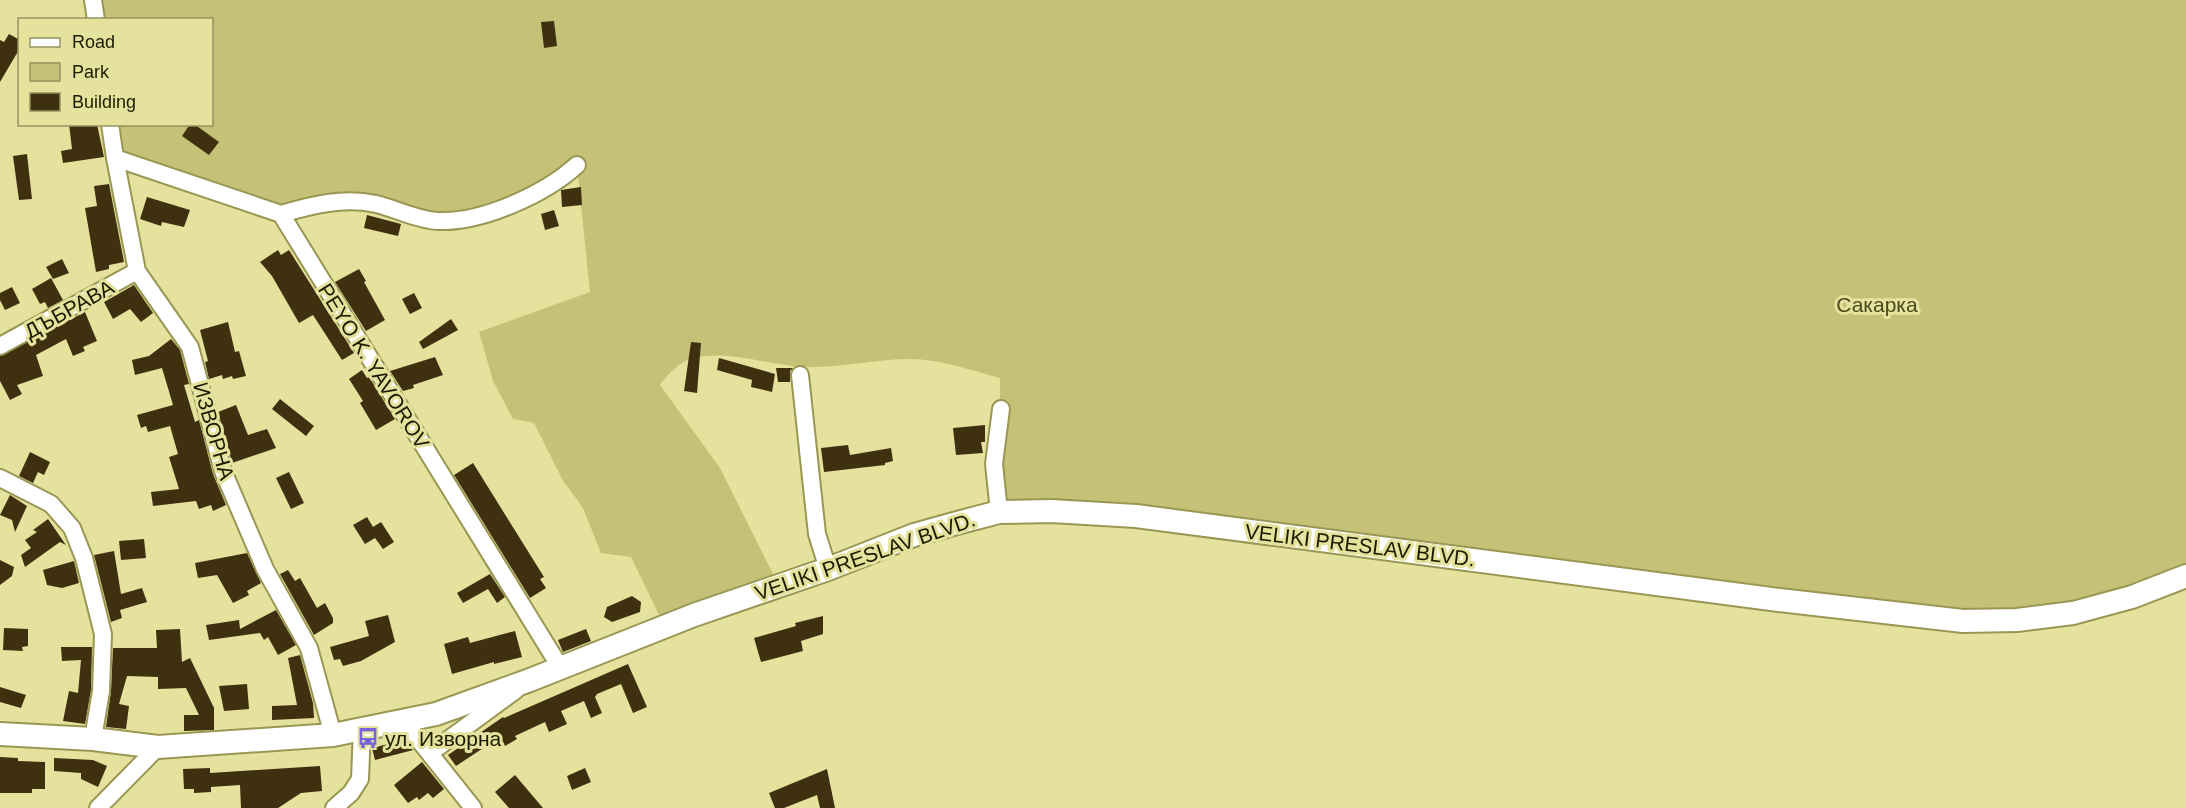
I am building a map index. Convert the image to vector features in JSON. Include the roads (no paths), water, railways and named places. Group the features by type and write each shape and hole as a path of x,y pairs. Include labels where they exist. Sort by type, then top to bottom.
{"main road":[{"name":"VELIKI PRESLAV BLVD.","path":"0,734 93,738 158,747 333,735 436,714 530,680 694,615 828,569 914,535 999,512 1051,511 1136,516 1964,621 2017,620 2073,613 2132,597 2186,576"}],"street":[{"path":"93,0 96,18"},
{"name":"ИЗВОРНА","path":"110,126 138,271 190,347 223,471 265,569 309,648 333,735"},
{"path":"115,158 280,214 322,203 347,201 376,204 404,214 438,221 469,219 507,207 563,177 577,165"},
{"name":"PEYO K. YAVOROV","path":"280,214 560,667"},
{"name":"ДЪБРАВА","path":"0,346 138,271"},
{"path":"800,375 817,534 828,569"},
{"path":"999,512 994,464 1001,409"},
{"path":"0,478 51,504 72,528 84,558 103,634 101,691 93,738"},
{"path":"430,753 530,680"},
{"path":"403,720 473,808"},
{"path":"334,808 351,793 360,779 362,728"},
{"path":"98,808 158,747"}],"place":[{"name":"ул. Изворна","path":"368,738"}],"park label":[{"name":"Сакарка","path":"1877,304"}]}
